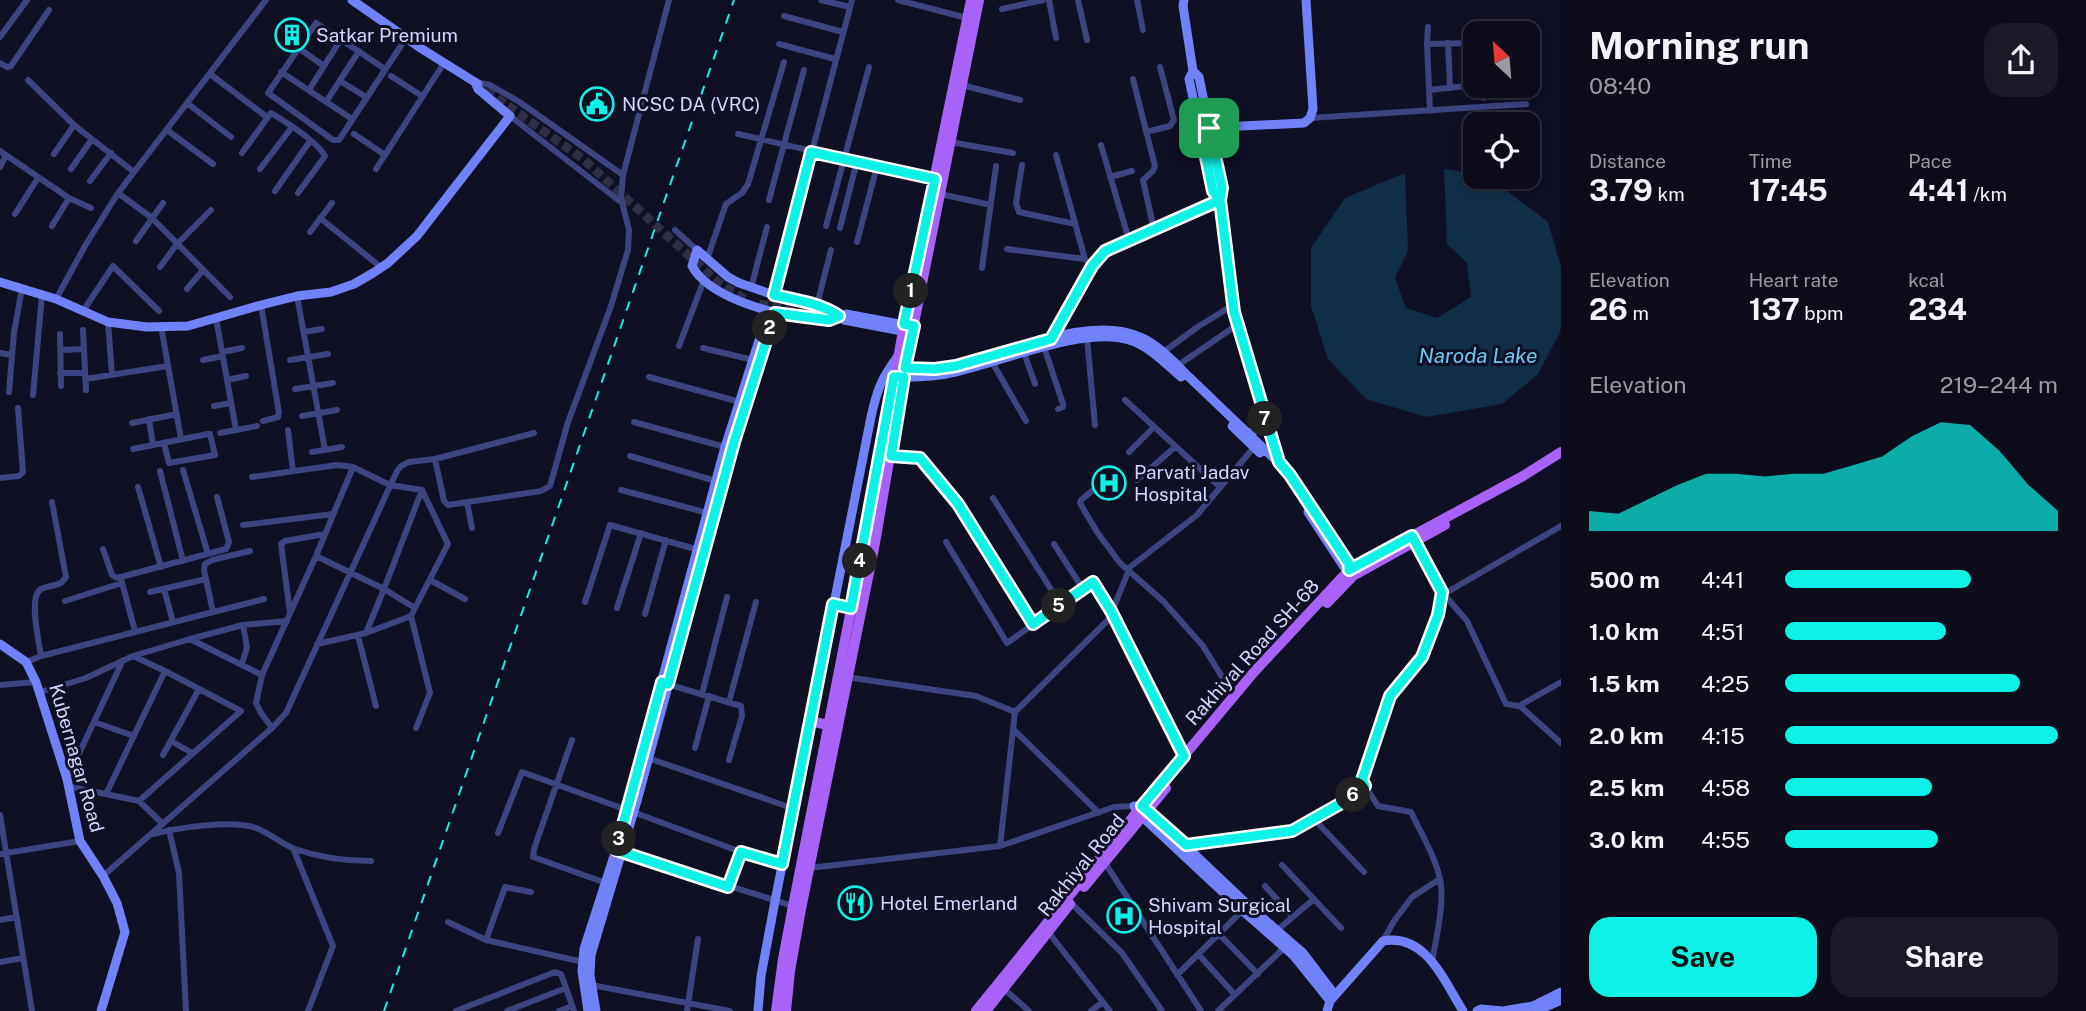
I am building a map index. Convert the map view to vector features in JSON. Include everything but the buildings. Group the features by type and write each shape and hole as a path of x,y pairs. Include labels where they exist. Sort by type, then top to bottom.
{"main road":[{"path":"776,1011 783,959 828,725 859,612 935,179 971,0"},
{"path":"786,1011 796,935 891,456 900,372 898,356 908,329 940,194 979,0"},
{"path":"1414,539 1561,452"},
{"name":"Rakhiyal Road","path":"986,1011 1105,863 1140,810 1235,698 1351,573 1561,459"},
{"path":"833,604 859,612"},
{"name":"Rakhiyal Road SH-68","path":"976,1011 1184,756 1235,698"},
{"path":"810,721 828,725"}],"street":[{"path":"0,37 27,0"},
{"path":"56,299 118,193 266,0"},
{"path":"352,0 486,90"},
{"path":"435,459 446,503 450,505 541,491 550,486 568,422 610,309 628,250 629,230 621,188 623,175 669,0"},
{"path":"774,295 851,4 821,0"},
{"path":"898,0 967,18"},
{"path":"1002,9 1043,0"},
{"path":"1049,0 1056,38"},
{"path":"1078,0 1087,40"},
{"path":"1137,0 1143,30"},
{"path":"1204,128 1304,123 1310,118 1313,109 1306,0"},
{"path":"1182,2 1193,71 1189,79 1222,188 1220,200 1237,325 1277,465"},
{"path":"0,63 7,67 11,65 49,10"},
{"path":"784,16 843,32"},
{"path":"385,69 316,23 268,90 270,95 333,140 339,140 406,38"},
{"path":"1428,27 1430,111"},
{"path":"309,90 341,39"},
{"path":"1448,43 1450,88"},
{"path":"1427,44 1463,43"},
{"path":"779,44 835,60"},
{"path":"297,47 324,66"},
{"path":"326,102 359,51"},
{"path":"707,259 726,204 746,188 784,62"},
{"path":"376,169 444,63"},
{"path":"826,226 869,67"},
{"path":"1146,132 1170,126 1174,120 1160,67"},
{"path":"769,201 804,71"},
{"path":"281,72 352,119"},
{"path":"210,74 267,117"},
{"path":"391,76 422,96"},
{"path":"1133,79 1155,166 1143,180 1154,230"},
{"path":"28,80 74,125 134,172"},
{"path":"340,81 366,97"},
{"path":"475,82 491,85 518,101 623,175"},
{"path":"475,82 478,89 510,116 622,203"},
{"path":"962,85 1020,100"},
{"path":"1429,90 1463,86"},
{"path":"187,103 232,137"},
{"path":"1310,118 1526,104"},
{"path":"242,153 271,113 292,127 325,156 298,193"},
{"path":"0,282 56,299 108,322 147,327 188,326 297,296 331,292 354,285 382,268 416,236 510,116"},
{"path":"54,154 74,125"},
{"path":"260,169 292,127"},
{"path":"167,130 213,163"},
{"path":"354,134 385,155"},
{"path":"738,134 935,179"},
{"path":"71,169 92,139"},
{"path":"275,191 310,141"},
{"path":"950,142 1013,153"},
{"path":"1101,145 1129,240"},
{"path":"0,167 3,153 69,198 92,208"},
{"path":"90,181 111,153"},
{"path":"1056,155 1089,263"},
{"path":"840,229 857,162"},
{"path":"1022,165 1016,204 1019,212 1075,224"},
{"path":"857,242 877,166"},
{"path":"982,268 996,166"},
{"path":"1110,177 1132,171"},
{"path":"15,214 38,178"},
{"path":"118,193 152,218 230,298"},
{"path":"940,194 991,205"},
{"path":"52,226 69,198"},
{"path":"1058,409 1063,407 1063,404 1049,344 1089,263 1105,251 1220,200"},
{"path":"136,241 163,203"},
{"path":"310,232 332,203"},
{"path":"160,267 177,244 211,210"},
{"path":"320,218 382,268"},
{"path":"751,288 767,227"},
{"path":"674,230 728,277 751,288 818,310 829,309 844,320 908,329"},
{"path":"1007,249 1089,263"},
{"path":"697,250 692,266 704,280 729,296 771,312 829,320 839,316"},
{"path":"818,310 831,250"},
{"path":"83,311 113,266 159,311"},
{"path":"187,289 203,270"},
{"path":"679,346 704,280"},
{"path":"9,392 22,288"},
{"path":"33,395 42,295"},
{"path":"297,296 325,450"},
{"path":"220,433 278,417 261,305"},
{"path":"1162,353 1233,305"},
{"path":"701,550 725,447 771,312"},
{"path":"596,1011 591,985 591,956 701,550 771,312"},
{"path":"216,318 236,430"},
{"path":"108,322 112,375"},
{"path":"1177,366 1237,325"},
{"path":"161,326 181,439"},
{"path":"303,332 322,328"},
{"path":"83,330 86,390"},
{"path":"900,372 932,377 1024,353 1089,331 1121,332 1141,337 1162,353 1249,434 1256,445"},
{"path":"60,334 61,386"},
{"path":"1087,338 1095,425"},
{"path":"900,372 956,366 1087,338 1119,338 1142,346 1186,381 1277,465 1344,567 1351,573"},
{"path":"203,360 242,348"},
{"path":"703,348 753,360"},
{"path":"60,350 84,349"},
{"path":"0,353 12,355"},
{"path":"1024,353 1035,384"},
{"path":"290,360 328,354"},
{"path":"758,1011 761,976 792,808 878,386 898,356"},
{"path":"992,362 1026,421"},
{"path":"60,373 112,375 168,366"},
{"path":"227,380 246,376"},
{"path":"649,377 740,402"},
{"path":"295,389 332,383"},
{"path":"1125,400 1220,487"},
{"path":"214,406 231,403"},
{"path":"0,478 19,476 23,472 18,408"},
{"path":"302,416 337,410"},
{"path":"132,423 177,414"},
{"path":"1249,434 1258,428 1265,417"},
{"path":"149,419 153,445"},
{"path":"634,422 725,447"},
{"path":"1129,452 1154,427"},
{"path":"288,430 293,471"},
{"path":"103,876 286,713 397,471 404,464 435,459 534,433"},
{"path":"133,449 181,439 210,435 214,456 169,463 164,443"},
{"path":"1000,846 1015,712 1109,619 1129,569 1197,515 1256,445"},
{"path":"312,452 342,447"},
{"path":"1137,480 1175,447"},
{"path":"630,456 716,481"},
{"path":"891,456 920,458 958,504 1033,624"},
{"path":"251,477 337,465 353,467 390,485 422,489"},
{"path":"272,728 256,703 262,675 353,467"},
{"path":"183,470 208,554"},
{"path":"160,471 184,561"},
{"path":"138,487 161,567"},
{"path":"416,728 430,692 411,616 448,544 422,489"},
{"path":"366,633 422,489"},
{"path":"621,490 708,513"},
{"path":"1092,491 1081,500 1081,506 1105,543 1120,563 1163,601 1203,646 1235,698"},
{"path":"65,601 161,567 226,549 229,545 217,497"},
{"path":"993,498 1060,605"},
{"path":"41,656 34,607 36,594 41,589 60,584 65,577 52,502"},
{"path":"467,502 472,528"},
{"path":"243,525 334,514"},
{"path":"585,602 610,525 701,550"},
{"path":"1433,962 1440,917 1440,880 1430,851 1410,812 1378,806 1362,780 1390,696 1422,657 1438,615 1443,593 1561,526"},
{"path":"617,608 641,533"},
{"path":"289,618 281,544 325,534"},
{"path":"1414,539 1443,593 1467,621 1506,704 1520,706 1561,743"},
{"path":"645,614 666,540"},
{"path":"946,542 1007,643 1093,582 1111,611 1184,756"},
{"path":"1054,544 1083,589"},
{"path":"103,549 114,577 121,580"},
{"path":"213,612 204,567 208,562 250,551"},
{"path":"316,556 384,589 415,608"},
{"path":"150,592 206,579"},
{"path":"121,580 135,631"},
{"path":"430,580 465,599"},
{"path":"164,589 173,622"},
{"path":"695,748 727,597"},
{"path":"26,662 264,599"},
{"path":"729,702 757,603"},
{"path":"317,644 358,636 411,616"},
{"path":"40,692 86,678 133,656 190,639 243,625 289,618"},
{"path":"242,664 247,648 243,625"},
{"path":"358,636 376,706"},
{"path":"190,639 262,675"},
{"name":"Kubernagar Road","path":"0,644 26,662 36,681 67,782 80,841 117,903 125,932 101,1011"},
{"path":"133,656 241,711 139,802"},
{"path":"123,660 67,782 139,802 163,824"},
{"path":"106,794 164,671"},
{"path":"846,677 976,696 1015,712"},
{"path":"0,685 36,681"},
{"path":"1520,706 1561,682"},
{"path":"665,683 741,706 742,716 729,760"},
{"path":"630,811 648,758 665,683"},
{"path":"163,755 199,689"},
{"path":"94,722 134,736"},
{"path":"1013,729 1099,813"},
{"path":"572,740 533,857 606,883"},
{"path":"171,741 192,753"},
{"path":"648,758 792,808"},
{"path":"498,833 522,772 741,852 782,864"},
{"path":"1181,847 1292,831 1365,786"},
{"path":"809,868 1000,846 1114,807 1140,810 1245,908 1303,953 1331,1002"},
{"path":"0,815 3,854 17,917 32,1011"},
{"path":"1314,818 1364,872"},
{"path":"149,835 228,824 255,827 293,848 338,859 370,861"},
{"path":"170,830 179,873 187,1011"},
{"path":"3,854 80,841"},
{"path":"293,848 333,946 308,1011"},
{"path":"588,1011 583,962 589,932 619,851"},
{"path":"619,851 793,906"},
{"path":"728,887 741,852"},
{"path":"1105,863 1201,1011"},
{"path":"1282,865 1341,928"},
{"path":"1331,1002 1383,941 1412,897 1440,880"},
{"path":"1265,886 1293,917"},
{"path":"486,940 505,887 531,892"},
{"path":"1274,933 1314,899"},
{"path":"1071,903 1122,953 1162,1011"},
{"path":"1177,975 1245,908"},
{"path":"0,920 17,917"},
{"path":"448,922 486,940 583,962"},
{"path":"1049,933 1110,1011"},
{"path":"1274,933 1331,1002"},
{"path":"1220,935 1258,974"},
{"path":"688,1007 698,939"},
{"path":"1383,941 1395,939 1413,944 1423,951 1465,1010"},
{"path":"1218,1011 1285,947"},
{"path":"1199,955 1235,995"},
{"path":"0,962 23,958"},
{"path":"456,1011 555,972 561,974 573,1009 559,1011"},
{"path":"591,985 688,1007 730,1011"},
{"path":"507,1011 566,988"},
{"path":"1004,989 1029,1011"},
{"path":"1477,1011 1503,1011 1533,1006 1561,992"},
{"path":"1539,1011 1561,1000"},
{"path":"1091,1011 1103,1002"}],"water":[{"name":"Naroda Lake","path":"1444,169 1463,172 1463,189 1505,189 1548,222 1561,267 1560,332 1538,374 1502,404 1426,417 1366,399 1328,359 1311,306 1311,248 1345,198 1405,173 1408,251 1395,278 1406,308 1437,318 1471,297 1467,263 1447,244"}],"tunnel":[{"path":"486,90 583,159 719,283 745,299"},
{"path":"759,304 819,314"}],"railway":[{"path":"384,1011 734,0"}],"place":[{"name":"Satkar Premium","path":"292,35"},
{"name":"NCSC DA (VRC)","path":"597,104"},
{"name":"Parvati Jadav Hospital","path":"1109,483"},
{"name":"Hotel Emerland","path":"855,903"},
{"name":"Shivam Surgical Hospital","path":"1124,916"}],"route":[{"path":"1209,128 1200,128 1213,191 1220,200 1234,312 1279,462 1349,564 1349,570 1412,536 1442,592 1438,615 1422,657 1390,696 1362,780 1365,786 1292,831 1186,845 1142,806 1184,756 1111,611 1093,582 1033,624 958,504 920,458 891,456 904,377 894,377 851,608 833,604 782,864 741,852 728,887 616,850 662,682 668,684 734,442 775,313 829,320 839,316 817,305 774,295 811,152 935,179 904,324 914,326 905,368 935,369 973,362 1051,339 1092,266 1105,251 1220,200 1222,188 1209,128"}]}
